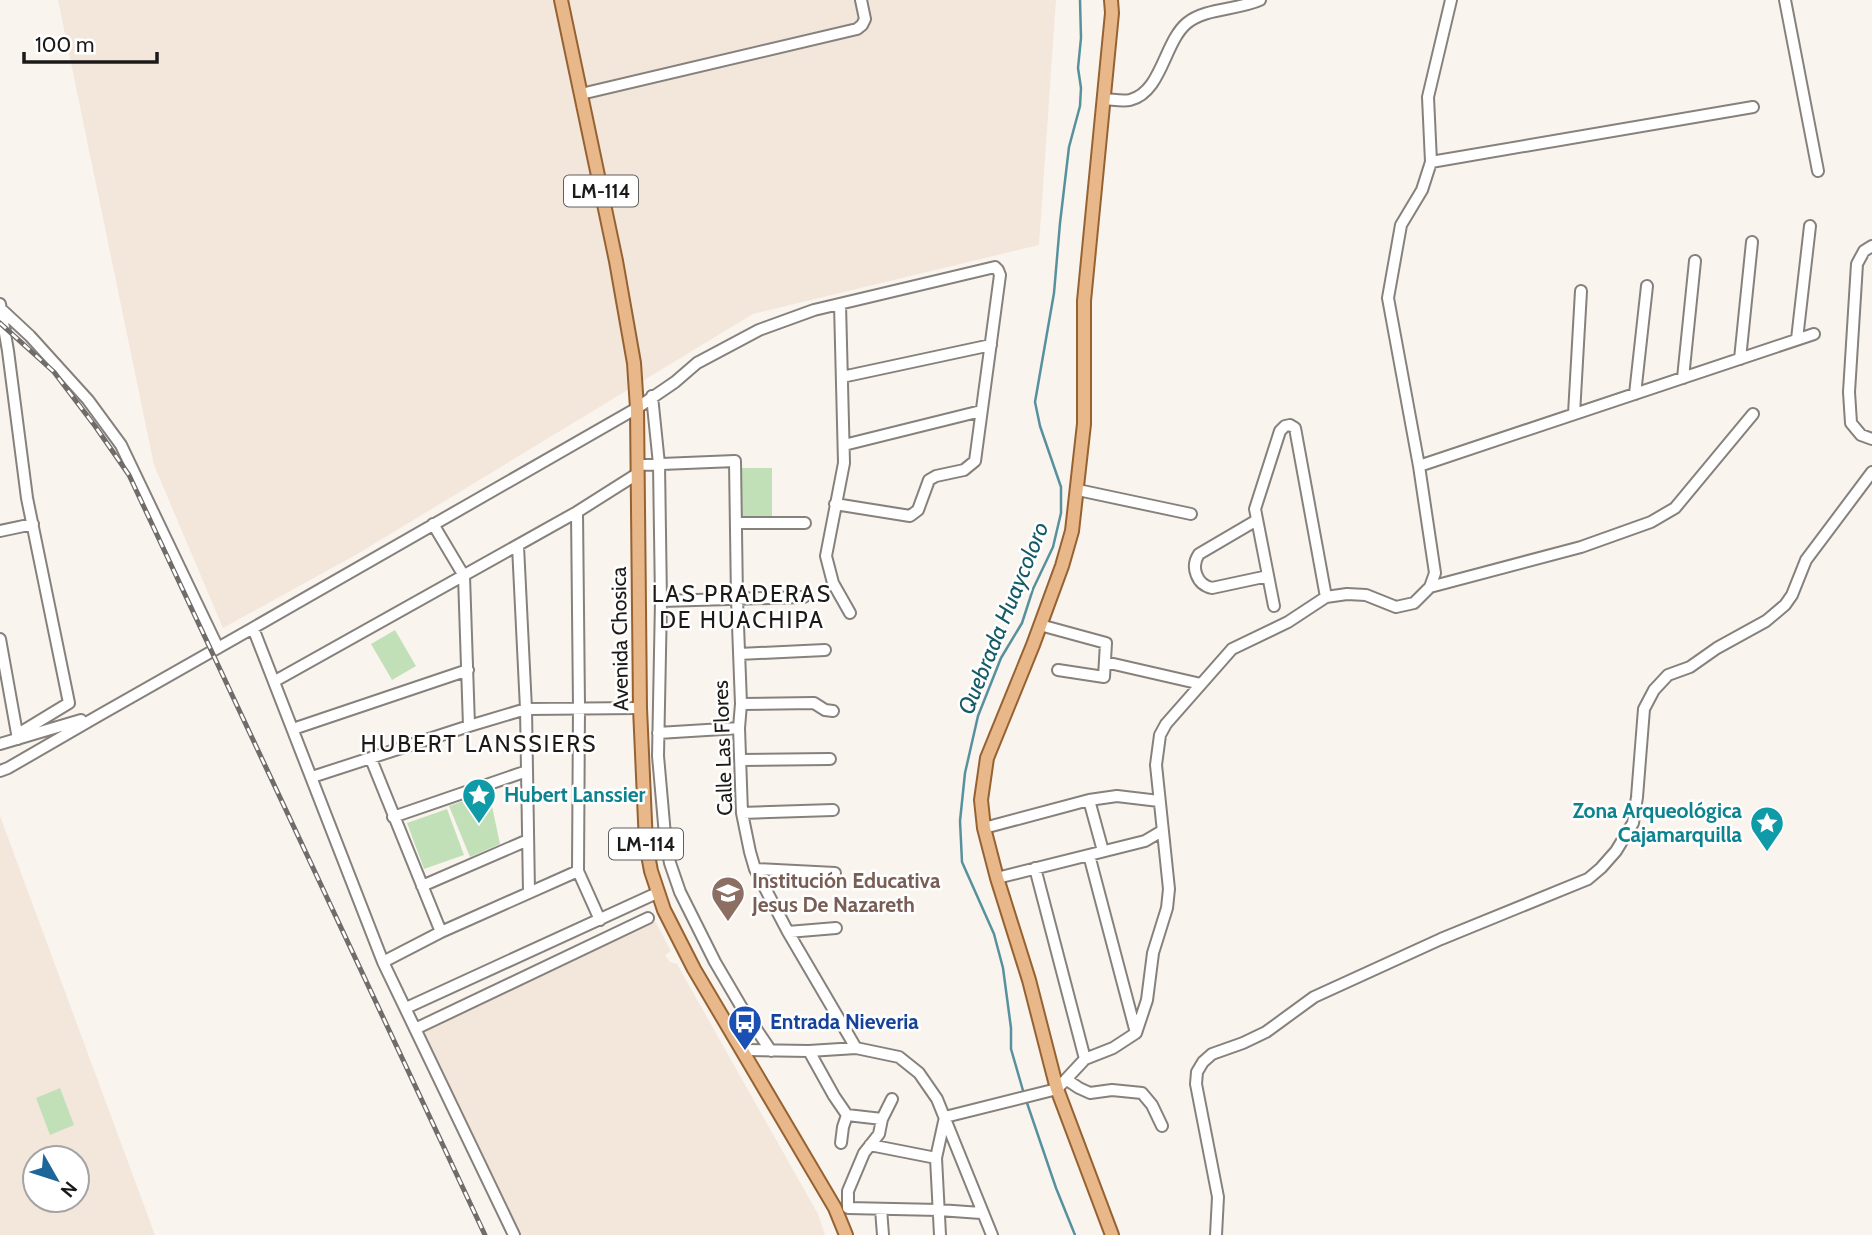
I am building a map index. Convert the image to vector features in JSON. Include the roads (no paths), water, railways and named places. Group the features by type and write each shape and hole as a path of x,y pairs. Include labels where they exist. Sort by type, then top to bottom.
{"main road":[{"name":"Avenida Chosica","path":"561,0 616,261 634,363 640,708 646,844 651,871 657,893 694,969 835,1208 846,1235"},
{"path":"1111,0 1112,13 1084,301 1084,424 1072,531 1040,625 987,758 981,800 984,828 997,878 1029,980 1057,1089 1112,1235"}],"street":[{"path":"581,94 857,29 865,19 861,0"},
{"path":"1103,99 1129,100 1152,85 1176,35 1198,16 1259,0"},
{"path":"945,1117 1057,1089 1085,1059 1113,1048 1136,1033 1147,1000 1153,953 1167,908 1169,889 1156,765 1160,735 1177,710 1232,649 1288,622 1326,597 1366,595 1396,607 1414,603 1430,587 1436,573 1388,298 1401,225 1422,190 1431,162 1428,97 1451,0"},
{"path":"1785,0 1818,171"},
{"path":"1431,162 1753,107"},
{"path":"1797,340 1810,226"},
{"path":"1740,359 1752,242"},
{"path":"1872,246 1864,251 1857,264 1849,392 1851,423 1861,435 1872,439"},
{"path":"1684,378 1695,261"},
{"path":"0,771 433,524 675,382 697,363 759,330 814,310 995,267 1000,275 975,461 964,470 936,476 929,481 918,510 910,516 835,505"},
{"path":"1635,394 1647,286"},
{"path":"1574,414 1581,291"},
{"path":"840,304 844,463 826,556 833,583 850,613"},
{"path":"0,307 27,498 69,703 18,736 0,744"},
{"path":"0,307 89,400 121,445 218,648"},
{"path":"1419,466 1814,334"},
{"path":"842,377 991,345"},
{"path":"652,396 659,464 662,600 658,756 670,863 680,892 715,962 771,1051"},
{"path":"844,445 981,411"},
{"path":"1430,587 1581,547 1651,522 1675,508 1753,414"},
{"path":"1274,606 1255,509 1280,430 1290,425 1295,428 1326,597"},
{"name":"Calle Las Flores","path":"659,464 735,461 742,813 750,852 755,869 788,932 856,1048"},
{"path":"275,681 577,512 637,469 659,464"},
{"path":"1216,1235 1218,1196 1196,1084 1197,1072 1203,1062 1212,1054 1266,1032 1314,997 1441,939 1588,879 1601,868 1616,851 1633,822 1644,709 1654,690 1668,675 1690,667 1717,648 1766,621 1784,605 1792,595 1806,561 1872,471"},
{"path":"1078,490 1191,514"},
{"path":"577,512 578,871 600,920"},
{"path":"1257,520 1199,554 1194,566 1201,583 1212,588 1268,576"},
{"path":"736,523 804,523"},
{"path":"0,531 33,524"},
{"path":"433,524 464,576 469,726"},
{"path":"518,546 526,709 529,892"},
{"path":"662,600 804,597"},
{"path":"1040,625 1105,643 1104,677 1058,670"},
{"path":"253,628 383,962 514,1235"},
{"path":"0,639 2,662 18,736"},
{"path":"739,654 825,650"},
{"path":"1105,662 1201,684"},
{"path":"293,729 468,670"},
{"path":"741,704 814,703 833,711"},
{"path":"312,777 526,709 640,708"},
{"path":"18,736 98,716"},
{"path":"658,733 739,728"},
{"path":"371,759 441,932"},
{"path":"741,760 830,759"},
{"path":"393,817 527,771"},
{"path":"984,828 1089,800 1116,796 1159,802"},
{"path":"1089,800 1103,851"},
{"path":"742,813 833,810"},
{"path":"997,878 1145,841 1163,831"},
{"path":"422,886 528,839"},
{"path":"1089,855 1136,1033"},
{"path":"1035,868 1085,1059"},
{"path":"755,869 835,873"},
{"path":"383,962 441,932 578,871"},
{"path":"405,1008 657,893"},
{"path":"415,1029 648,918"},
{"path":"788,932 836,928"},
{"path":"743,1050 809,1051 856,1048 898,1057 919,1073 937,1099 992,1235"},
{"path":"809,1051 847,1115 882,1119"},
{"path":"1067,1080 1090,1093 1112,1090 1142,1093 1162,1126"},
{"path":"892,1098 879,1133 864,1153 848,1191 848,1208 981,1213"},
{"path":"841,1143 847,1115"},
{"path":"940,1235 936,1158 945,1117"},
{"path":"870,1145 936,1158"},
{"path":"881,1209 883,1235"}],"waterway":[{"name":"Quebrada Huaycoloro","path":"1024,1094 1011,1049 1003,968 994,934 962,862 960,821 965,773 978,716 1001,658 1022,623 1033,589 1053,547 1061,513 1061,487 1040,426 1035,402 1054,293 1069,147 1080,106 1080,0"},
{"name":"Quebrada Huaycoloro","path":"1026,1100 1075,1235"}],"railway":[{"path":"0,323 54,372 129,475 485,1235"}],"place":[{"name":"Hubert Lanssier","path":"479,825"},
{"name":"Zona Arqueológica Cajamarquilla","path":"1767,853"},
{"name":"Institución Educativa Jesus De Nazareth","path":"728,923"},
{"name":"Entrada Nieveria","path":"745,1052"}],"district":[{"name":"LAS PRADERAS DE HUACHIPA","path":"742,607"},
{"name":"HUBERT LANSSIERS","path":"479,744"}]}
